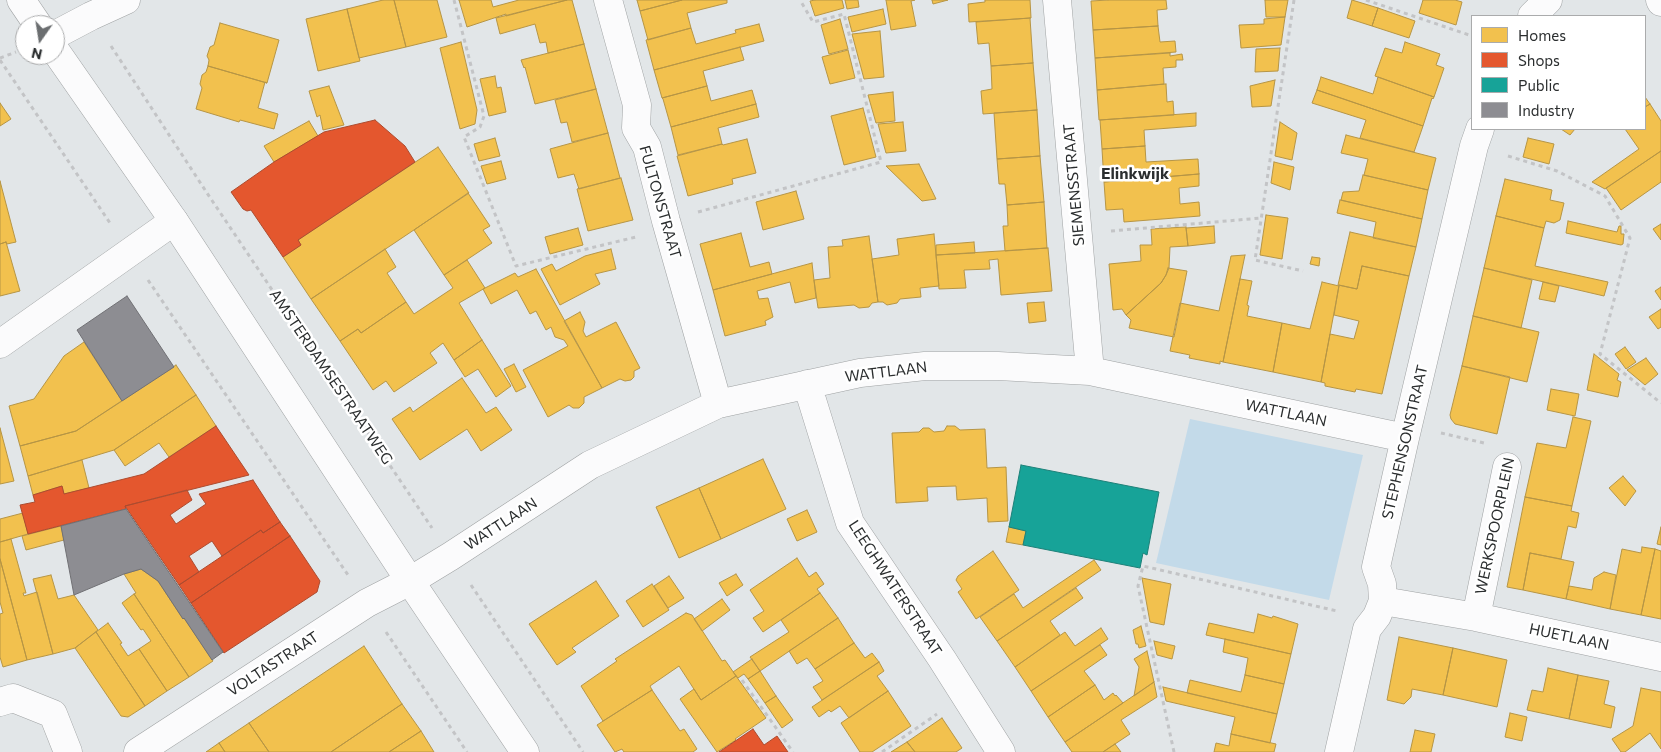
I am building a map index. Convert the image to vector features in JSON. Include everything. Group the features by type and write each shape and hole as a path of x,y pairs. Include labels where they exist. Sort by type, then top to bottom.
{"street":[{"path":"21,0 31,15"},
{"path":"65,30 126,0"},
{"name":"FULTONSTRAAT","path":"608,0 637,105 636,128 647,147 718,404"},
{"name":"SIEMENSSTRAAT","path":"1058,0 1090,371"},
{"path":"1533,15 1548,0"},
{"path":"65,64 174,221 410,581 525,752"},
{"name":"STEPHENSONSTRAAT","path":"1383,601 1382,584 1376,567 1477,137"},
{"path":"0,344 174,221"},
{"name":"WATTLAAN","path":"410,581 452,556 590,466 718,404 860,373 925,366 998,366 1090,371 1405,438"},
{"name":"LEEGHWATERSTRAAT","path":"807,384 850,523 1001,752"},
{"name":"WERKSPOORPLEIN","path":"1476,618 1507,468"},
{"name":"VOLTASTRAAT","path":"138,752 367,603 410,581"},
{"path":"1339,752 1367,629 1377,616 1383,601 1476,618"},
{"name":"HUETLAAN","path":"1476,618 1661,657"},
{"path":"0,702 12,698 53,714 68,752"}],"path":[{"path":"454,0 484,116 480,127 464,137 516,266 667,225 882,162 844,14 813,22 800,0"},
{"path":"1294,0 1255,260 1303,271"},
{"path":"1366,0 1471,36"},
{"name":"AMSTERDAMSESTRAATWEG","path":"91,16 207,193 583,752"},
{"path":"15,53 0,59 467,752"},
{"path":"1477,137 1557,171 1605,196 1630,238 1600,354 1661,403"},
{"path":"1078,233 1261,218"},
{"name":"WERKSPOORPLEIN","path":"1405,438 1431,431 1511,449 1507,468"},
{"path":"1174,752 1138,586 1143,566 1342,612 1340,618 1367,629"},
{"path":"742,680 793,752"},
{"path":"882,752 964,695"}],"shaded area":[{"path":"1190,419 1363,455 1329,600 1156,563"}],"building: Homes":[{"path":"383,0 394,0 406,47 359,58 347,9"},
{"path":"394,0 437,0 447,37 406,47"},
{"path":"459,0 491,0 493,7 519,0 567,0 506,16 506,14 467,27"},
{"path":"572,0 584,44 548,53 546,42 540,43 535,24 500,34 496,18"},
{"path":"637,0 682,0 640,11"},
{"path":"682,0 727,0 727,3 687,13 691,28 648,40 640,11"},
{"path":"842,0 844,8 815,16 810,1"},
{"path":"845,0 858,0 859,7 847,9"},
{"path":"886,0 915,0 911,1 916,26 891,30"},
{"path":"932,0 948,0 933,4"},
{"path":"985,0 1030,0 1031,18 969,22 968,4 985,2"},
{"path":"1166,0 1167,9 1157,10 1158,26 1093,30 1091,1"},
{"path":"1265,0 1288,0 1285,17 1266,17"},
{"path":"1352,0 1378,8 1372,26 1347,18"},
{"path":"1423,0 1455,0 1462,2 1456,25 1419,13"},
{"path":"1378,8 1415,21 1409,38 1372,26"},
{"path":"347,9 360,61 318,71 306,19"},
{"path":"883,9 886,24 852,32 848,17"},
{"path":"1285,17 1281,45 1241,48 1239,25 1264,24 1264,19"},
{"path":"1030,18 1033,63 991,66 989,43 978,44 976,22"},
{"path":"840,19 848,49 829,54 821,25"},
{"path":"220,23 279,40 267,83 208,66 209,60 207,56 210,47 214,45"},
{"path":"759,24 764,41 654,70 646,40 691,28 696,44 736,33 735,30"},
{"path":"1158,26 1160,42 1175,41 1176,52 1095,58 1093,30"},
{"path":"880,31 884,77 864,79 852,34"},
{"path":"461,42 477,110 475,124 460,129 440,48"},
{"path":"1405,42 1440,54 1436,65 1444,68 1434,97 1375,76 1385,48 1402,53"},
{"path":"584,44 596,89 535,104 525,67 521,60"},
{"path":"740,47 744,60 703,71 707,86 662,98 654,70"},
{"path":"1280,48 1278,71 1255,72 1256,49"},
{"path":"848,50 855,78 830,84 822,57"},
{"path":"1170,53 1170,56 1182,54 1183,60 1176,60 1176,67 1163,68 1164,84 1097,90 1095,58"},
{"path":"1033,63 1037,110 983,114 981,91 992,89 991,66"},
{"path":"208,66 265,82 258,108 278,114 274,129 240,120 239,122 196,109 202,88 200,84 202,75 206,72"},
{"path":"495,76 497,88 501,87 506,112 489,116 480,79"},
{"path":"1321,77 1373,94 1378,77 1434,97 1432,98 1423,126 1317,90"},
{"path":"1275,80 1271,106 1252,107 1250,86"},
{"path":"1166,84 1167,102 1173,101 1174,115 1099,120 1097,90"},
{"path":"329,86 344,125 323,130 320,115 317,117 309,91"},
{"path":"707,86 711,101 752,90 756,104 671,127 662,98"},
{"path":"596,89 608,133 572,142 567,122 561,123 555,100"},
{"path":"1317,90 1423,126 1414,152 1360,138 1366,120 1312,103"},
{"path":"893,92 895,121 876,123 868,95"},
{"path":"1646,98 1650,104 1646,106"},
{"path":"0,103 11,119 0,126"},
{"path":"756,104 759,117 718,128 722,144 678,155 671,127"},
{"path":"1650,104 1661,121 1661,151 1605,189 1592,182 1639,149 1626,130 1646,130 1646,106"},
{"path":"863,108 876,157 844,165 831,116"},
{"path":"1037,110 1040,156 997,159 994,113"},
{"path":"1196,113 1196,126 1144,130 1145,146 1102,149 1100,120"},
{"path":"309,121 318,136 274,162 264,146"},
{"path":"903,122 906,151 886,153 878,124"},
{"path":"1280,122 1297,133 1292,160 1275,156"},
{"path":"1562,130 1574,130 1570,135"},
{"path":"608,133 620,178 579,189 574,174 558,178 550,149"},
{"path":"1346,135 1436,158 1428,190 1364,175 1368,159 1341,153"},
{"path":"495,138 500,156 479,161 474,144"},
{"path":"1528,138 1554,144 1549,164 1523,157"},
{"path":"747,139 756,173 732,179 733,184 688,196 677,156"},
{"path":"1145,146 1146,162 1198,159 1199,174 1104,182 1102,149"},
{"path":"438,147 469,193 311,299 283,257 301,245 298,240"},
{"path":"1661,151 1661,182 1621,210 1606,188"},
{"path":"1040,156 1044,202 1007,205 1005,184 999,184 997,159"},
{"path":"501,161 506,179 487,184 481,166"},
{"path":"1274,162 1294,167 1290,190 1271,183"},
{"path":"919,164 936,199 922,201 886,166"},
{"path":"1199,174 1199,186 1179,188 1180,204 1199,202 1200,216 1124,222 1123,209 1106,210 1104,182"},
{"path":"1363,175 1428,190 1422,219 1341,200 1343,192 1359,191"},
{"path":"621,178 633,220 588,231 577,189"},
{"path":"1505,179 1552,190 1550,200 1564,203 1560,220 1554,223 1546,221 1544,228 1496,216"},
{"path":"0,181 16,242 7,244 6,242 0,244"},
{"path":"796,191 804,219 763,230 756,202"},
{"path":"468,193 490,226 483,230 492,243 444,275 414,230"},
{"path":"1340,200 1422,219 1416,247 1373,238 1376,222 1337,213"},
{"path":"1044,202 1047,248 1005,251 1003,226 1008,226 1007,205"},
{"path":"1266,215 1288,218 1282,259 1260,255"},
{"path":"1496,216 1544,228 1535,266 1608,282 1604,296 1484,268"},
{"path":"1568,221 1617,232 1619,226 1621,226 1621,234 1624,234 1623,244 1566,233"},
{"path":"1661,224 1661,240 1653,229"},
{"path":"1214,226 1215,243 1188,246 1186,228"},
{"path":"1186,227 1188,246 1170,247 1169,268 1161,283 1126,315 1122,309 1113,310 1109,264 1141,261 1140,245 1152,245 1151,229"},
{"path":"578,228 583,245 550,254 545,237"},
{"path":"1350,232 1416,247 1409,276 1362,266 1357,289 1338,285"},
{"path":"741,233 750,267 769,262 772,274 713,290 700,244"},
{"path":"934,234 939,286 920,288 921,297 900,299 897,303 887,305 883,302 878,302 872,259 899,255 897,239"},
{"path":"869,236 878,302 872,303 869,307 859,308 854,305 818,308 814,280 830,278 828,247 843,246 842,240"},
{"path":"6,242 20,291 0,296 0,244"},
{"path":"974,242 975,253 936,255 936,245"},
{"path":"1048,248 1052,291 1001,295 998,259 989,260 990,269 964,270 966,288 939,289 936,255"},
{"path":"385,249 396,267 387,273 406,302 361,333 358,329 340,341 311,299"},
{"path":"611,249 616,269 595,274 600,284 560,305 541,269 552,264 556,271 585,256"},
{"path":"1245,255 1223,362 1220,361 1220,364 1189,358 1190,355 1170,351 1180,303 1219,311 1231,256"},
{"path":"1312,257 1320,258 1319,266 1310,264"},
{"path":"467,260 485,288 459,303 482,340 454,360 443,343 430,353 437,363 394,392 386,381 373,390 340,341 358,329 361,333 406,302 414,314 453,288 444,275"},
{"path":"812,263 816,298 795,303 790,282 757,291 759,299 768,298 773,317 765,321 766,325 725,336 713,290"},
{"path":"1362,266 1409,276 1382,394 1356,389 1355,392 1325,386 1325,383 1321,382 1330,334 1354,339 1359,321 1334,315 1339,285 1357,289"},
{"path":"1168,268 1187,271 1174,337 1129,328 1131,320 1126,315 1161,283"},
{"path":"1484,268 1532,280 1521,328 1473,316"},
{"path":"536,269 602,388 584,397 584,403 579,408 573,408 569,405 548,417 523,370 568,346 564,340 555,337 551,327 546,330 536,311 530,314 517,290 491,304 483,289 515,273 518,277"},
{"path":"1240,279 1252,281 1247,305 1249,306 1247,316 1282,323 1273,372 1223,362"},
{"path":"1322,282 1339,286 1321,382 1273,372 1282,323 1310,329"},
{"path":"1543,282 1559,286 1555,302 1539,299"},
{"path":"1661,287 1661,300 1655,291"},
{"path":"1044,302 1046,321 1029,323 1027,303"},
{"path":"1661,309 1661,327 1658,329 1649,317"},
{"path":"580,312 585,322 583,331 586,337 616,322 640,368 634,371 634,377 631,380 625,381 620,379 602,388 564,321"},
{"path":"1473,316 1539,332 1527,382 1462,366"},
{"path":"482,340 511,386 496,397 478,369 465,377 454,360"},
{"path":"84,342 122,401 76,431 20,446 9,406 34,399 64,356"},
{"path":"1625,347 1636,362 1626,369 1615,354"},
{"path":"1594,354 1619,374 1617,380 1621,382 1618,397 1587,390"},
{"path":"1646,358 1658,374 1645,385 1627,370"},
{"path":"514,364 526,387 516,392 504,369"},
{"path":"176,365 196,395 114,450 28,476 20,446 76,431"},
{"path":"1462,366 1510,377 1497,434 1455,424 1451,419 1450,415"},
{"path":"462,378 486,413 496,407 512,430 481,451 467,429 420,460 392,419 410,407 413,412"},
{"path":"1551,389 1579,394 1575,416 1547,410"},
{"path":"196,395 216,426 169,457 159,443 125,466 114,450"},
{"path":"1573,417 1591,421 1572,506 1525,497 1537,443 1566,448"},
{"path":"947,426 955,426 960,430 985,429 987,468 1006,467 1008,521 988,522 987,498 957,500 956,486 927,487 928,501 896,503 892,433 919,432 923,428 929,428 934,432 944,431"},
{"path":"0,428 14,481 0,484"},
{"path":"763,459 786,509 721,539 699,488"},
{"path":"82,460 89,488 64,494 62,486 33,495 28,476"},
{"path":"1623,476 1636,491 1625,506 1609,488"},
{"path":"699,488 721,539 679,558 656,507"},
{"path":"1525,497 1572,506 1571,511 1579,513 1576,528 1568,526 1561,559 1530,553 1523,590 1507,587"},
{"path":"807,510 817,532 797,541 787,519"},
{"path":"23,513 28,534 0,542 0,519"},
{"path":"61,526 64,540 26,550 22,536"},
{"path":"1009,527 1026,531 1023,545 1006,542"},
{"path":"1661,527 1661,545 1657,544"},
{"path":"11,539 26,593 23,593 24,596 37,592 53,654 27,660 0,559 0,542"},
{"path":"1642,547 1655,549 1641,615 1610,609 1622,549 1641,553"},
{"path":"1655,549 1661,551 1661,619 1641,615"},
{"path":"993,551 1019,590 976,619 958,592 962,589 956,580 958,576"},
{"path":"1530,553 1574,562 1566,599 1523,590"},
{"path":"797,558 809,577 816,572 824,584 817,589 820,593 763,632 753,618 764,611 750,590"},
{"path":"0,559 27,660 3,667 0,657 0,614 3,613 0,602"},
{"path":"1094,560 1101,570 997,641 980,617 1014,594 1023,608"},
{"path":"141,569 158,581 213,661 189,677 134,594 136,593 124,574"},
{"path":"1604,572 1616,575 1610,609 1566,599 1569,586 1592,590 1594,578"},
{"path":"736,574 743,585 727,596 719,583"},
{"path":"51,575 58,599 74,595 98,630 75,648 53,654 33,579"},
{"path":"669,576 684,598 668,608 654,586"},
{"path":"1142,578 1171,584 1164,625 1150,622"},
{"path":"596,581 619,616 572,648 576,652 557,665 529,624"},
{"path":"652,584 669,610 643,627 626,601"},
{"path":"1076,588 1083,598 1050,621 1060,635 1015,667 997,641"},
{"path":"820,593 838,618 760,671 750,657 789,632 781,620"},
{"path":"134,594 189,677 167,691 139,649 151,641 122,603"},
{"path":"722,599 730,610 702,631 694,619"},
{"path":"686,613 692,615 722,661 725,660 736,676 701,700 679,666 650,686 652,690 603,721 581,686 617,661 615,659"},
{"path":"1258,614 1272,618 1273,616 1298,624 1291,654 1206,635 1209,623 1254,633"},
{"path":"838,618 854,643 815,669 807,658 797,664 789,651"},
{"path":"108,623 122,643 120,644 128,656 139,649 167,691 145,706 96,632"},
{"path":"1141,626 1146,646 1139,648 1138,644 1136,644 1133,630"},
{"path":"1101,628 1108,639 1031,691 1015,667 1065,632 1075,646"},
{"path":"96,632 145,706 128,717 121,716 75,648"},
{"path":"1399,637 1453,648 1443,695 1412,689 1411,697 1404,704 1387,700"},
{"path":"1225,639 1291,654 1284,684 1245,675 1248,658 1223,652"},
{"path":"1154,641 1175,646 1172,659 1157,655"},
{"path":"854,643 865,658 872,653 879,662 822,700 813,687 823,681 815,669"},
{"path":"1100,645 1107,655 1084,671 1095,685 1048,717 1031,691"},
{"path":"364,646 402,704 331,752 269,752 249,723"},
{"path":"1453,648 1507,660 1497,707 1443,695"},
{"path":"1147,651 1154,682 1134,696 1139,667 1134,659"},
{"path":"752,659 760,671 748,679 744,674 738,678 733,672"},
{"path":"879,662 884,671 877,676 888,691 849,718 840,706 831,712 829,710 819,717 812,707"},
{"path":"1548,668 1578,675 1569,719 1527,710 1532,690 1543,692"},
{"path":"760,671 776,696 765,703 748,679"},
{"path":"1245,675 1284,684 1277,714 1187,693 1190,680 1241,692"},
{"path":"1578,675 1609,681 1604,704 1615,707 1611,728 1569,719"},
{"path":"736,676 766,718 717,752 680,699 694,689 701,700"},
{"path":"1154,682 1157,697 1121,720 1130,734 1103,752 1072,752 1065,742"},
{"path":"1095,685 1104,700 1113,693 1123,703 1065,742 1048,717"},
{"path":"1163,687 1277,714 1270,743 1231,734 1235,717 1166,701"},
{"path":"1641,688 1661,692 1661,749 1650,733 1625,752 1621,752 1612,739 1633,726"},
{"path":"652,690 680,731 684,729 697,749 693,752 624,752 622,749 615,752 597,725"},
{"path":"888,691 911,726 872,752 860,752 841,723"},
{"path":"776,696 793,720 782,728 765,703"},
{"path":"402,704 421,731 389,752 331,752"},
{"path":"1510,713 1527,717 1522,741 1505,737"},
{"path":"942,718 962,748 956,752 915,752 907,742"},
{"path":"249,723 269,752 225,752 219,743"},
{"path":"1415,730 1435,734 1431,752 1410,752"},
{"path":"421,731 434,752 389,752"},
{"path":"1231,734 1276,744 1274,752 1214,752 1216,743 1229,746"},
{"path":"907,742 915,752 891,752"},
{"path":"219,743 225,752 206,752"},
{"path":"1115,744 1121,752 1103,752"}],"building: Shops":[{"path":"375,120 405,146 415,162 298,240 301,245 283,257 251,210 243,209 231,192 274,162 324,132"},
{"path":"216,426 249,475 125,506 126,509 28,534 20,505 35,502 33,495 62,486 64,494 144,474"},
{"path":"253,480 280,522 263,533 261,530 222,556 212,541 189,556 199,572 179,585 125,506 187,490 192,500 170,515 176,524 206,504 199,494"},
{"path":"280,522 290,536 191,603 179,585 261,530 263,533"},
{"path":"290,536 320,581 317,592 224,653 191,603"},
{"path":"753,729 764,745 777,736 788,752 719,752"}],"building: Public":[{"path":"1021,465 1159,492 1147,555 1143,553 1140,568 1023,545 1026,531 1009,527"}],"building: Industry":[{"path":"127,296 174,367 122,401 77,330"},
{"path":"126,509 223,652 212,660 158,581 141,569 74,595 61,526"}],"district":[{"name":"Elinkwijk","path":"1135,174"}]}
